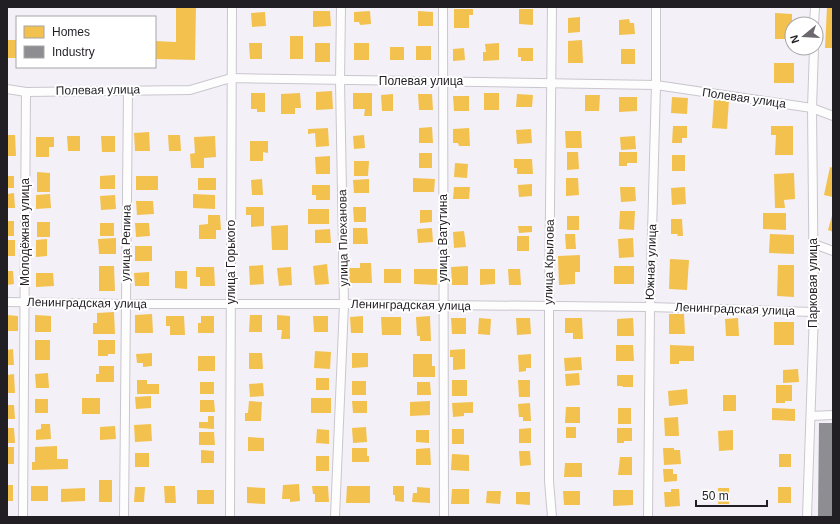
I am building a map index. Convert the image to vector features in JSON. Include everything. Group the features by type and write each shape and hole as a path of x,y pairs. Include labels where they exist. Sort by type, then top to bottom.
{"street":[{"name":"улица Горького","path":"230,517 232,7"},
{"name":"улица Плеханова","path":"335,517 344,304 340,81 341,7"},
{"name":"улица Ватутина","path":"443,7 444,517"},
{"name":"улица Крылова","path":"552,7 549,306 549,481 552,517"},
{"name":"Южная улица","path":"648,517 650,307 656,85 656,7"},
{"name":"Парковая улица","path":"807,517 814,312 812,108 814,56"},
{"name":"Полевая улица","path":"7,89 26,92 190,90 231,78 340,81 552,82 656,85 812,108 833,116"},
{"name":"улица Репина","path":"124,517 128,90"},
{"name":"Молодёжная улица","path":"23,517 26,92"},
{"path":"814,244 833,251"},
{"name":"Ленинградская улица","path":"7,302 650,307 814,312"},
{"path":"811,416 833,415"}],"building: Homes":[{"path":"176,7 196,7 195,60 156,59 156,41 176,42"},
{"path":"827,7 833,7 833,48 825,48"},
{"path":"454,9 473,9 473,15 469,15 469,28 454,28"},
{"path":"519,9 533,9 533,25 519,24"},
{"path":"313,11 330,11 331,26 313,27"},
{"path":"370,11 371,24 360,25 359,22 354,22 354,12"},
{"path":"418,11 433,12 433,26 418,26"},
{"path":"265,12 266,26 252,27 251,13"},
{"path":"775,13 792,14 792,16 784,16 784,39 775,39"},
{"path":"580,17 580,32 568,33 568,18"},
{"path":"629,19 630,23 634,23 635,34 619,35 619,20"},
{"path":"290,36 303,36 303,59 290,59"},
{"path":"7,40 16,40 16,58 7,58"},
{"path":"582,40 583,63 568,63 568,41"},
{"path":"249,43 262,43 262,59 250,59"},
{"path":"315,43 330,43 330,62 315,62"},
{"path":"354,43 369,43 369,60 354,60"},
{"path":"499,43 499,60 483,61 483,52 486,52 485,44"},
{"path":"416,46 431,46 431,60 416,60"},
{"path":"390,47 404,47 404,60 390,60"},
{"path":"464,48 465,60 453,61 453,49"},
{"path":"518,48 533,48 533,61 521,61 521,57 518,57"},
{"path":"621,49 635,49 635,64 621,64"},
{"path":"774,63 794,63 794,83 774,83"},
{"path":"332,91 333,109 316,110 316,92"},
{"path":"251,93 265,93 265,112 257,112 257,109 251,109"},
{"path":"300,93 301,108 295,108 295,114 281,114 281,94"},
{"path":"353,93 372,93 372,116 364,116 365,109 353,109"},
{"path":"484,93 499,93 499,110 484,110"},
{"path":"393,94 393,111 382,111 381,95"},
{"path":"418,94 432,94 433,110 419,110"},
{"path":"517,94 533,95 532,107 516,107"},
{"path":"585,95 600,95 599,111 585,111"},
{"path":"453,96 469,96 469,111 454,111"},
{"path":"619,97 637,97 637,111 619,112"},
{"path":"672,97 688,98 687,114 671,113"},
{"path":"714,99 729,100 727,129 712,128"},
{"path":"673,126 687,126 687,138 682,138 682,143 672,143"},
{"path":"771,126 793,126 793,155 775,155 776,135 771,135"},
{"path":"432,127 433,143 419,143 419,128"},
{"path":"328,128 329,146 316,147 315,133 308,134 308,129"},
{"path":"469,128 470,146 459,146 458,143 453,143 453,129"},
{"path":"531,129 532,143 517,144 516,130"},
{"path":"565,131 581,131 582,148 566,148"},
{"path":"149,132 150,151 135,151 134,133"},
{"path":"7,135 15,135 16,156 7,156"},
{"path":"168,135 180,135 181,151 169,151"},
{"path":"364,135 365,148 354,149 353,136"},
{"path":"67,136 80,136 80,151 68,151"},
{"path":"101,136 115,136 115,152 102,152"},
{"path":"215,136 216,157 204,158 204,168 191,168 190,154 195,153 194,137"},
{"path":"635,136 636,149 621,150 620,137"},
{"path":"36,137 54,137 54,147 49,147 49,157 36,157"},
{"path":"250,141 268,141 268,153 263,152 263,161 250,161"},
{"path":"567,152 578,152 579,169 567,170"},
{"path":"619,152 637,152 637,163 627,163 627,166 619,166"},
{"path":"419,153 432,153 432,168 419,168"},
{"path":"672,155 685,155 685,171 672,171"},
{"path":"330,156 330,174 316,174 315,157"},
{"path":"514,159 532,159 533,174 517,174 517,168 514,168"},
{"path":"354,161 369,161 368,176 354,176"},
{"path":"455,163 468,164 467,178 454,177"},
{"path":"830,167 833,168 833,197 824,195"},
{"path":"37,172 50,173 50,192 37,192"},
{"path":"794,173 795,199 784,200 785,208 775,208 774,174"},
{"path":"115,175 115,189 100,189 100,176"},
{"path":"7,176 14,176 14,188 7,188"},
{"path":"136,176 158,176 158,190 136,190"},
{"path":"198,178 216,178 216,190 198,190"},
{"path":"413,178 435,179 434,192 413,192"},
{"path":"566,178 578,178 579,195 566,196"},
{"path":"262,179 263,195 252,195 251,180"},
{"path":"369,179 369,193 354,193 353,180"},
{"path":"532,184 532,196 519,197 518,185"},
{"path":"312,185 330,185 330,200 316,200 316,195 312,195"},
{"path":"454,187 470,187 469,199 453,199"},
{"path":"620,187 635,187 636,201 621,202"},
{"path":"685,187 686,204 672,205 671,188"},
{"path":"14,193 15,208 7,208 7,194"},
{"path":"50,194 51,208 36,209 36,195"},
{"path":"193,194 215,195 215,209 193,208"},
{"path":"115,195 116,209 101,210 100,196"},
{"path":"136,201 153,201 154,214 137,215"},
{"path":"246,207 264,207 264,226 251,227 251,215 246,215"},
{"path":"353,207 366,207 366,222 354,222"},
{"path":"308,209 329,209 329,224 308,224"},
{"path":"420,210 432,210 432,222 420,223"},
{"path":"620,211 635,211 634,230 619,229"},
{"path":"833,212 833,232 828,230"},
{"path":"763,213 786,213 786,230 763,229"},
{"path":"208,215 220,215 221,230 216,230 216,239 199,239 199,225 208,224"},
{"path":"567,216 579,216 579,230 567,230"},
{"path":"671,219 682,219 683,236 671,234"},
{"path":"7,221 14,221 14,236 7,236"},
{"path":"37,222 50,222 50,237 37,237"},
{"path":"100,223 114,223 114,236 100,236"},
{"path":"135,223 149,223 150,236 136,237"},
{"path":"288,225 288,250 272,250 271,226"},
{"path":"518,226 532,226 532,232 519,233"},
{"path":"353,228 367,228 368,244 353,244"},
{"path":"432,228 433,242 418,243 417,229"},
{"path":"330,229 331,243 315,243 315,230"},
{"path":"464,231 466,247 454,248 453,232"},
{"path":"565,234 575,234 576,249 566,249"},
{"path":"770,234 794,235 794,254 769,253"},
{"path":"517,236 529,236 529,251 517,251"},
{"path":"116,238 116,254 99,254 98,239"},
{"path":"633,238 634,257 619,258 618,239"},
{"path":"47,239 47,256 36,257 36,240"},
{"path":"7,240 15,240 15,256 7,256"},
{"path":"135,246 152,246 152,261 135,261"},
{"path":"580,255 580,272 575,272 575,284 559,285 558,256"},
{"path":"670,259 689,260 687,290 669,289"},
{"path":"360,263 371,263 372,283 347,283 347,268 360,268"},
{"path":"327,264 329,284 315,285 313,266"},
{"path":"263,265 264,284 250,285 249,266"},
{"path":"778,265 794,265 794,297 777,296"},
{"path":"99,266 114,266 115,291 99,291"},
{"path":"468,266 468,285 452,285 451,267"},
{"path":"614,266 634,266 634,284 614,284"},
{"path":"196,267 214,267 215,286 200,286 200,277 196,277"},
{"path":"291,267 292,285 279,286 277,268"},
{"path":"384,269 401,269 401,283 384,283"},
{"path":"414,269 437,269 437,285 414,284"},
{"path":"480,269 495,269 495,284 480,285"},
{"path":"508,269 520,269 521,285 509,285"},
{"path":"7,271 13,271 14,284 7,285"},
{"path":"175,271 187,271 187,289 175,288"},
{"path":"149,272 149,286 135,286 134,273"},
{"path":"36,273 53,273 54,286 36,287"},
{"path":"114,312 115,334 93,334 93,323 97,323 97,313"},
{"path":"152,314 153,333 135,333 135,315"},
{"path":"669,314 684,314 685,334 669,334"},
{"path":"7,315 18,316 18,331 7,331"},
{"path":"35,315 51,316 51,332 35,332"},
{"path":"250,315 262,315 262,332 249,332"},
{"path":"277,315 290,316 290,339 281,339 282,330 277,330"},
{"path":"166,316 184,316 185,335 170,335 170,326 166,326"},
{"path":"201,316 214,316 214,333 198,333 198,323 201,323"},
{"path":"313,316 328,316 328,332 314,332"},
{"path":"363,316 363,333 351,333 350,317"},
{"path":"430,316 431,341 420,341 420,336 417,336 416,317"},
{"path":"381,317 401,317 401,335 382,335"},
{"path":"451,318 466,318 466,334 452,334"},
{"path":"479,318 491,319 490,335 478,334"},
{"path":"516,318 530,318 531,334 517,335"},
{"path":"565,318 582,318 583,339 573,339 573,333 565,333"},
{"path":"633,318 634,336 617,336 617,319"},
{"path":"738,318 739,336 726,336 725,319"},
{"path":"774,322 794,322 794,345 774,345"},
{"path":"35,340 50,340 50,360 35,360"},
{"path":"98,340 115,340 115,354 98,356"},
{"path":"616,345 633,345 634,361 616,361"},
{"path":"670,345 694,346 694,361 679,361 679,364 670,364"},
{"path":"13,349 14,365 7,365 7,350"},
{"path":"465,349 465,369 453,370 453,357 450,357 450,350"},
{"path":"315,351 331,352 330,369 314,368"},
{"path":"152,353 152,366 143,367 143,363 137,363 136,354"},
{"path":"249,353 262,353 263,369 249,369"},
{"path":"352,353 368,353 368,367 352,368"},
{"path":"413,354 432,354 432,366 435,366 435,377 413,377"},
{"path":"531,354 531,368 526,368 526,371 519,372 518,355"},
{"path":"198,356 215,356 215,371 198,371"},
{"path":"581,357 582,370 565,371 564,358"},
{"path":"99,366 114,366 114,382 96,382 96,374 99,374"},
{"path":"798,369 799,382 783,383 783,370"},
{"path":"48,373 49,388 36,388 35,374"},
{"path":"579,373 580,385 566,386 565,374"},
{"path":"14,374 15,393 7,393 7,375"},
{"path":"617,375 633,375 633,387 617,386"},
{"path":"316,378 329,378 329,390 316,390"},
{"path":"137,380 147,380 147,384 159,384 159,394 137,394"},
{"path":"452,380 467,380 467,396 452,396"},
{"path":"518,380 530,380 530,397 519,397"},
{"path":"352,381 366,381 366,395 352,395"},
{"path":"200,382 214,382 214,394 200,394"},
{"path":"417,382 430,382 431,395 417,395"},
{"path":"263,383 264,396 250,397 249,384"},
{"path":"776,385 792,385 792,401 776,403"},
{"path":"687,389 688,404 669,406 668,391"},
{"path":"723,395 736,395 736,411 723,411"},
{"path":"151,396 151,408 136,409 135,397"},
{"path":"82,398 100,398 100,414 82,414"},
{"path":"311,398 331,398 331,413 311,413"},
{"path":"35,399 48,399 48,413 35,413"},
{"path":"200,400 214,400 215,412 200,412"},
{"path":"249,401 262,402 261,421 245,421 245,413 248,413"},
{"path":"352,401 367,401 367,413 353,413"},
{"path":"430,401 430,415 410,416 410,402"},
{"path":"473,402 473,413 464,413 464,416 453,417 452,403"},
{"path":"530,403 531,421 523,421 523,417 519,417 518,404"},
{"path":"7,405 14,405 15,419 7,419"},
{"path":"566,407 580,407 580,423 565,423"},
{"path":"618,408 631,408 631,424 618,424"},
{"path":"772,408 795,409 795,421 772,420"},
{"path":"208,416 214,416 214,429 199,428 199,422 208,422"},
{"path":"678,417 679,436 665,436 664,418"},
{"path":"41,424 50,424 51,439 36,440 36,430 41,429"},
{"path":"151,424 152,441 135,442 134,425"},
{"path":"115,426 116,439 100,440 100,427"},
{"path":"366,427 367,442 353,443 352,428"},
{"path":"566,427 576,427 576,438 566,438"},
{"path":"7,428 14,428 15,443 7,443"},
{"path":"531,428 531,443 519,443 519,429"},
{"path":"617,428 632,428 632,441 617,443"},
{"path":"317,429 329,430 329,444 316,443"},
{"path":"452,429 464,429 464,444 452,444"},
{"path":"416,430 429,430 429,443 416,442"},
{"path":"733,430 733,450 719,451 718,431"},
{"path":"199,432 214,432 215,445 199,445"},
{"path":"248,437 264,438 264,451 248,451"},
{"path":"57,446 57,459 68,459 68,469 32,470 32,462 35,462 35,447"},
{"path":"7,447 14,447 14,464 7,464"},
{"path":"352,448 367,448 369,462 352,462"},
{"path":"430,448 431,465 416,465 416,449"},
{"path":"663,448 674,448 674,450 680,450 681,464 664,465"},
{"path":"201,450 214,451 214,463 201,463"},
{"path":"519,451 530,451 531,465 520,466"},
{"path":"135,453 149,453 149,467 135,467"},
{"path":"452,454 469,455 469,471 451,470"},
{"path":"779,454 791,454 791,467 779,467"},
{"path":"316,456 329,456 329,471 316,471"},
{"path":"620,457 632,457 632,475 618,475"},
{"path":"565,463 582,463 582,477 564,477"},
{"path":"663,469 673,469 673,474 677,474 677,481 664,482"},
{"path":"99,480 112,480 112,502 99,502"},
{"path":"299,484 300,501 290,502 290,499 282,499 283,485"},
{"path":"7,485 13,485 13,501 7,501"},
{"path":"31,486 48,486 48,501 31,501"},
{"path":"164,486 175,486 176,503 165,503"},
{"path":"312,486 328,486 329,502 315,502 315,494 313,494"},
{"path":"347,486 370,486 370,503 346,503"},
{"path":"393,486 404,486 404,502 395,501"},
{"path":"135,487 145,487 144,502 134,502"},
{"path":"247,487 265,488 265,504 247,503"},
{"path":"417,487 430,488 430,503 412,502 413,493 417,493"},
{"path":"778,487 791,487 791,503 778,503"},
{"path":"85,488 85,501 61,502 61,489"},
{"path":"718,488 729,488 729,504 718,504"},
{"path":"452,489 469,489 469,504 451,504"},
{"path":"671,489 679,489 680,506 665,507 664,492 671,492"},
{"path":"197,490 214,490 214,504 197,504"},
{"path":"613,490 633,490 633,505 613,506"},
{"path":"487,491 501,491 500,504 486,503"},
{"path":"563,491 580,491 580,505 564,505"},
{"path":"516,492 530,492 530,505 516,504"}],"building: Industry":[{"path":"819,423 833,423 833,517 818,517"}]}
